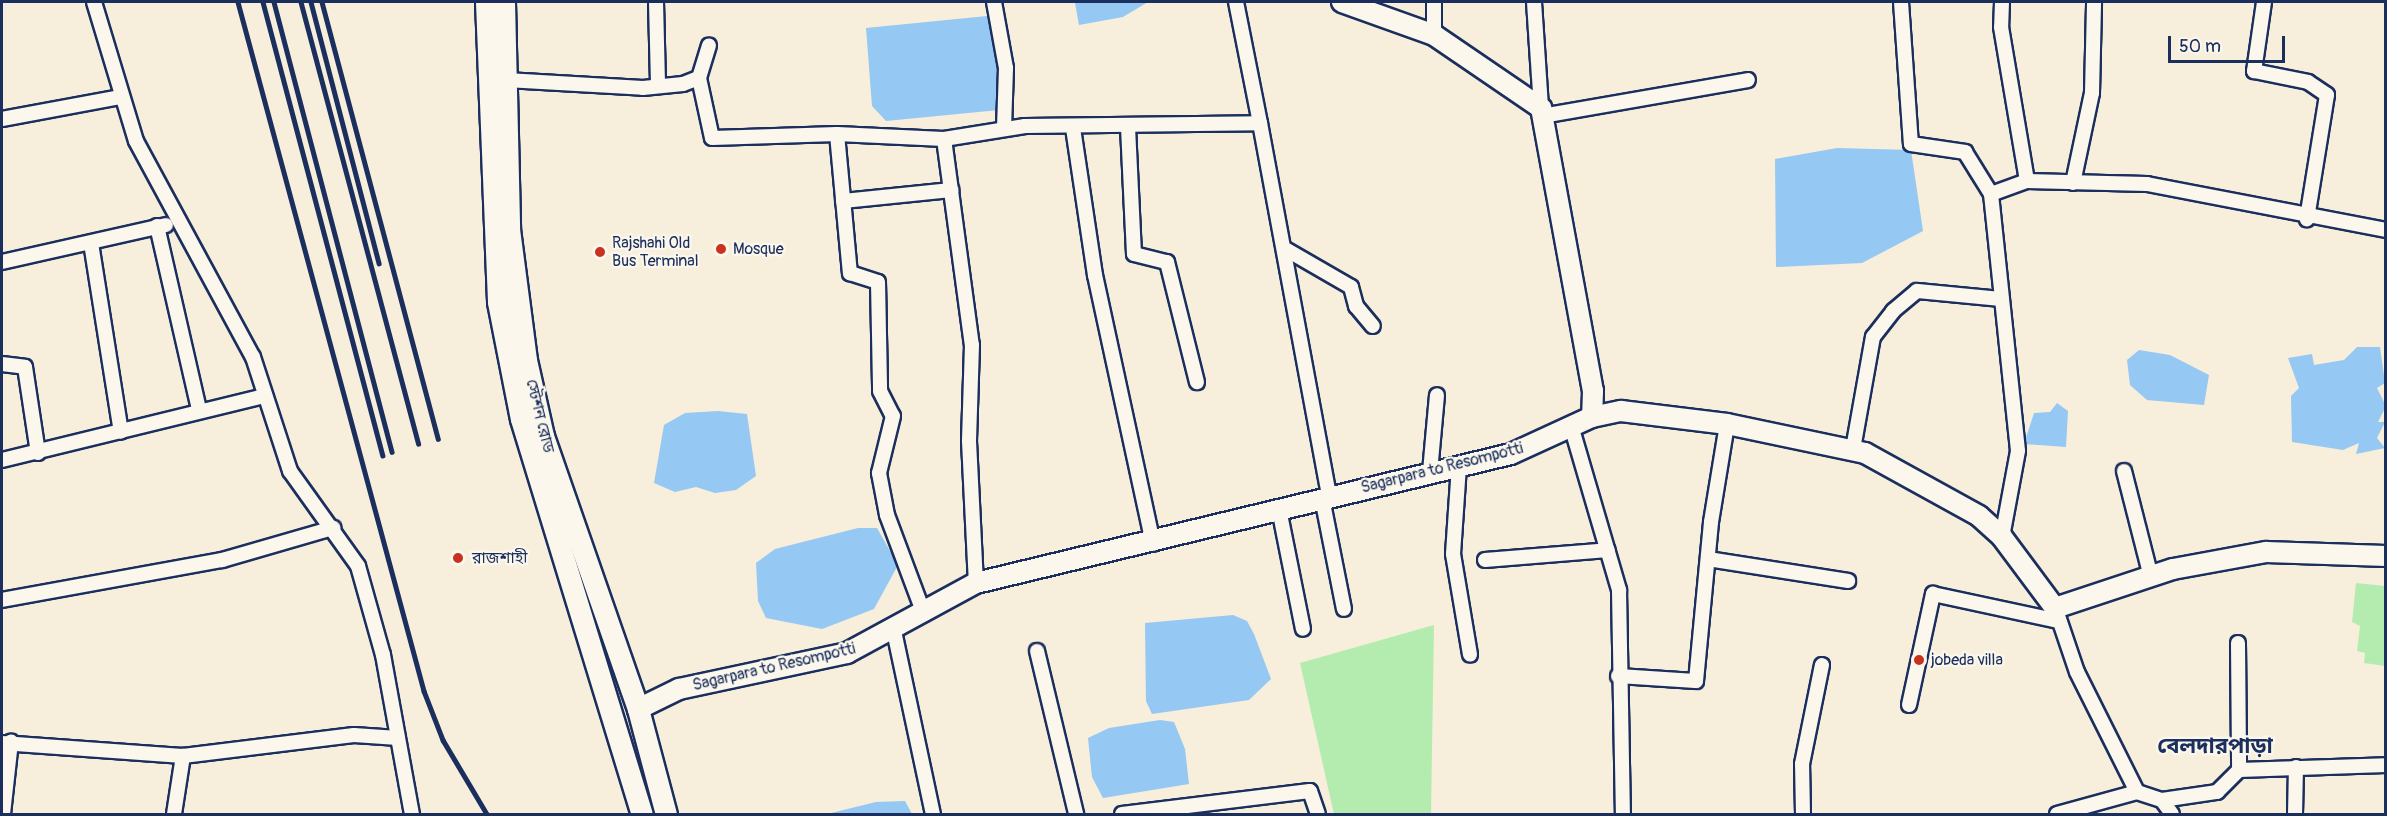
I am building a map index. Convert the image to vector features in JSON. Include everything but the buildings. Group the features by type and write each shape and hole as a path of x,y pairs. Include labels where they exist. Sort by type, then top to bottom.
{"main road":[{"name":"স্টেশন রোড","path":"486,2 502,323 521,419 642,814"},
{"name":"স্টেশন রোড","path":"504,2 510,251 526,360 543,436 638,709 666,814"},
{"path":"1342,2 1434,34 1541,112 1593,391 1592,417"},
{"name":"Sagarpara to Resompotti","path":"638,709 679,689 847,653 894,631 976,583 1153,544 1326,497 1511,454 1572,429 1592,417 1621,411 1727,424 1853,449 1979,516 2002,537 2057,614"},
{"path":"2057,614 2151,577 2266,552 2385,556"}],"street":[{"path":"94,2 121,97 177,223 253,357 290,471 358,566 372,609 412,814"},
{"path":"656,2 658,86"},
{"path":"994,2 1006,68 1004,129"},
{"path":"1236,2 1287,250 1344,609"},
{"path":"1434,2 1434,34"},
{"path":"1534,2 1541,112 1748,80"},
{"path":"1901,2 1911,144 1965,152 1991,194 2018,450 2002,537"},
{"path":"2002,2 2001,27 2027,182"},
{"path":"2073,183 2092,93 2094,2"},
{"path":"2264,2 2254,71 2308,82 2327,95 2307,219"},
{"path":"709,46 699,78 712,138 837,134 944,139 1004,129 1260,123"},
{"path":"507,80 658,86 699,78"},
{"path":"2,119 121,97"},
{"path":"1128,127 1134,254 1167,262 1197,382"},
{"path":"1072,128 1095,275 1153,544"},
{"path":"837,134 850,273 878,282 880,392 893,416 879,473 886,515 924,614"},
{"path":"944,139 972,345 969,441 976,583"},
{"path":"1991,194 2027,182 2189,190 2307,219 2385,230"},
{"path":"843,201 951,190"},
{"path":"2,262 177,223"},
{"path":"157,226 199,410"},
{"path":"91,243 121,432"},
{"path":"1287,250 1351,287 1356,306 1372,326"},
{"path":"1853,449 1873,337 1893,311 1917,291 2002,299"},
{"path":"2,364 25,367 38,453"},
{"path":"1430,472 1437,395"},
{"path":"2,460 121,432 199,410 265,396"},
{"path":"1618,676 1696,681 1708,559 1727,424"},
{"path":"1572,429 1618,590 1618,676 1623,814"},
{"path":"1459,466 1453,554 1470,655"},
{"path":"2124,471 2151,577"},
{"path":"1279,510 1303,629"},
{"path":"2,600 222,561 333,528"},
{"path":"1485,560 1608,550"},
{"path":"1708,559 1848,581"},
{"path":"1909,705 1933,594 2057,614 2077,672 2137,792"},
{"path":"894,631 933,814"},
{"path":"2238,643 2239,770"},
{"path":"1038,651 1077,814"},
{"path":"1803,814 1802,764 1822,665"},
{"path":"3,814 6,742 183,756 354,735 398,738"},
{"path":"174,814 183,756"},
{"path":"2057,814 2137,792 2162,800 2217,792 2239,770 2385,765"},
{"path":"2295,814 2296,767"},
{"path":"1122,814 1310,791 1318,814"},
{"path":"2162,800 2172,814"}],"green space":[{"path":"2356,583 2385,586 2385,666 2364,663 2365,653 2357,651 2360,626 2352,622"},
{"path":"1434,625 1431,814 1334,814 1300,663"}],"water":[{"path":"1066,2 1148,2 1123,17 1079,25 1075,3"},
{"path":"987,16 999,37 1004,96 999,110 886,121 872,106 866,28"},
{"path":"1837,148 1911,150 1923,231 1862,263 1776,267 1775,159"},
{"path":"2357,347 2380,347 2385,383 2377,388 2386,406 2378,422 2385,422 2377,438 2385,448 2356,454 2359,443 2343,450 2292,442 2291,396 2299,388 2288,358 2312,354 2314,365 2344,360"},
{"path":"2139,350 2170,355 2209,375 2204,405 2147,400 2130,385 2127,360"},
{"path":"2057,403 2068,411 2066,447 2024,444 2034,413 2050,412"},
{"path":"718,411 747,414 756,476 736,490 715,493 696,487 675,492 654,483 664,425 685,413"},
{"path":"858,528 877,528 898,565 874,609 822,629 766,618 758,601 756,563 775,549"},
{"path":"1233,615 1247,621 1271,679 1249,700 1152,714 1146,701 1145,623"},
{"path":"1160,720 1174,722 1185,749 1189,784 1103,798 1092,777 1088,738 1109,728"},
{"path":"905,801 912,814 827,814 876,802"}],"railway":[{"path":"238,2 424,691 443,740 487,814"},
{"path":"263,2 383,455"},
{"path":"274,2 392,452"},
{"path":"301,2 419,444"},
{"path":"311,2 379,263"},
{"path":"322,2 438,439"}],"place":[{"name":"Mosque","path":"721,249"},
{"name":"Rajshahi Old Bus Terminal","path":"600,252"},
{"name":"রাজশাহী","path":"458,558"},
{"name":"jobeda villa","path":"1919,660"}],"district":[{"name":"বেলদারপাড়া","path":"2215,747"}]}
